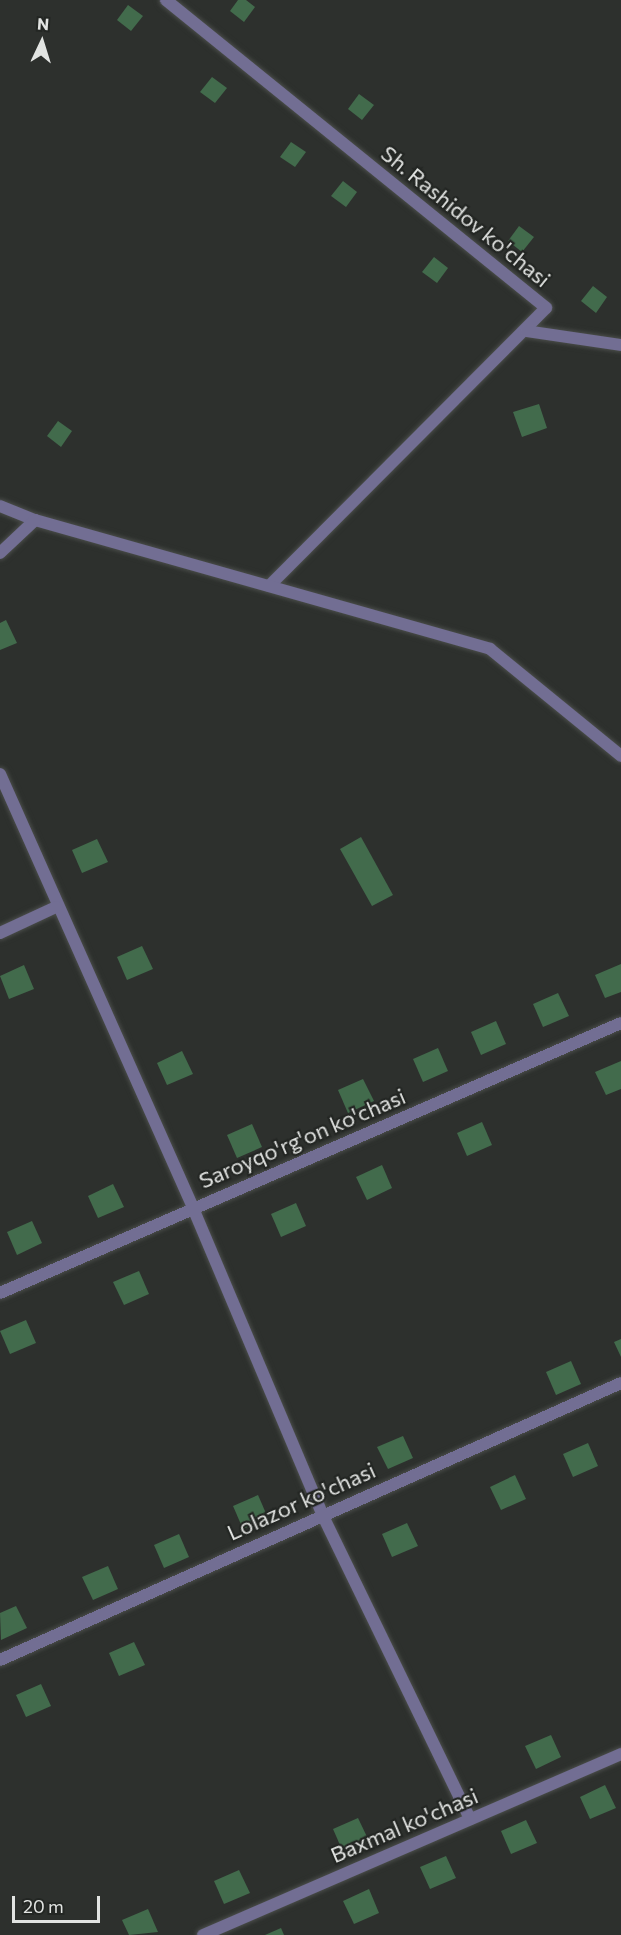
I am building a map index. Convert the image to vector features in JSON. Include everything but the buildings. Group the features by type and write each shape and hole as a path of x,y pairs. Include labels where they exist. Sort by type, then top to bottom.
{"street":[{"name":"Sh. Rashidov ko'chasi","path":"166,0 546,308 526,331 269,586"},
{"path":"526,331 621,345"},
{"path":"0,506 35,520 490,649 621,756"},
{"path":"0,553 35,520"},
{"path":"0,774 56,907 192,1208 322,1514 470,1819"},
{"path":"0,933 56,907"},
{"name":"Saroyqo'rg'on ko'chasi","path":"0,1293 621,1023"},
{"name":"Lolazor ko'chasi","path":"0,1660 322,1514 621,1383"},
{"name":"Baxmal ko'chasi","path":"203,1935 621,1754"}]}
